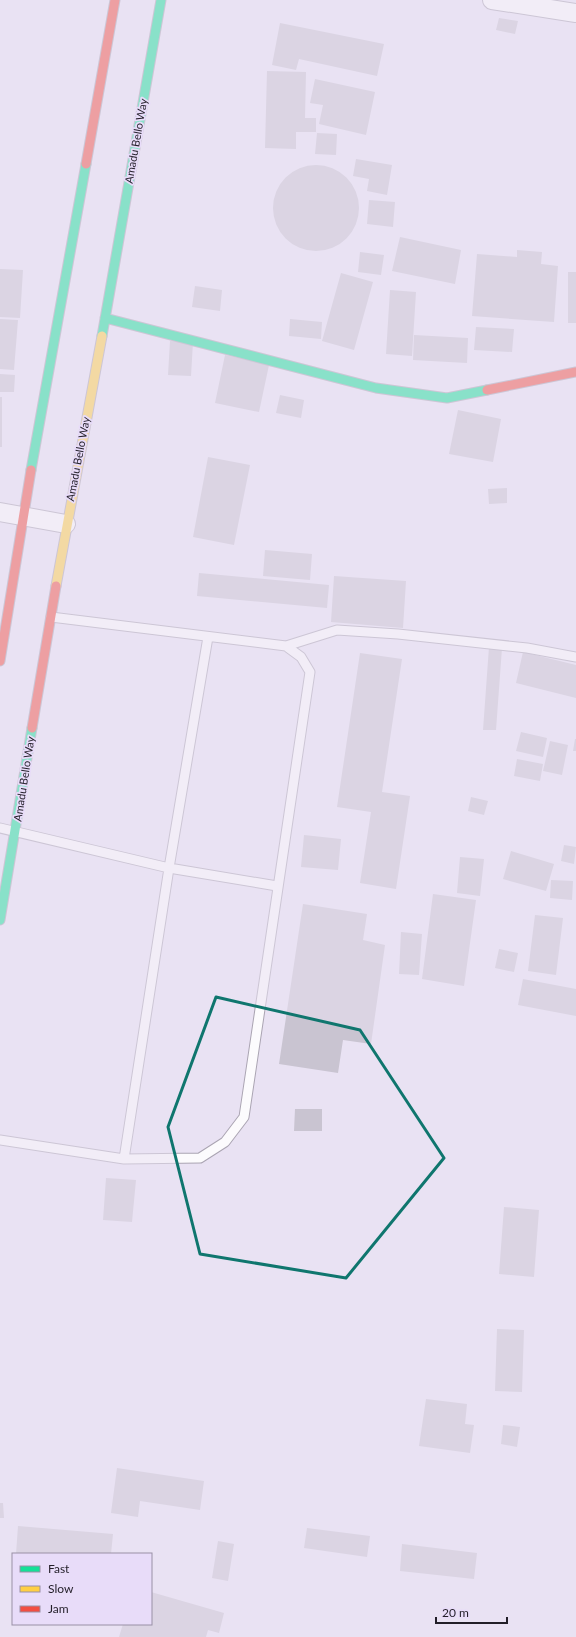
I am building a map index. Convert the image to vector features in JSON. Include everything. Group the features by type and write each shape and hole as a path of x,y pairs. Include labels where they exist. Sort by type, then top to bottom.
{"main road":[{"path":"0,661 23,516 115,0"},
{"name":"Amadu Bello Way","path":"0,920 66,524 105,318 161,0"},
{"path":"105,318 376,388 447,398 576,372"}],"street":[{"path":"492,0 576,13"},
{"path":"0,512 66,524"}],"lane":[{"path":"51,617 286,646 337,630 398,634 528,648 576,656"},
{"path":"124,1159 169,868 208,637"},
{"path":"0,1140 124,1159 200,1158 225,1142 244,1117 277,886 310,672 301,657 286,646"},
{"path":"0,828 169,868 277,886"}],"highlighted area":[{"path":"216,997 360,1030 444,1158 346,1278 200,1254 168,1127"}],"building":[{"path":"499,18 518,21 515,34 496,30"},
{"path":"280,23 384,44 377,76 299,59 296,70 272,65"},
{"path":"267,71 306,72 305,118 316,118 316,132 296,132 296,149 265,148"},
{"path":"315,79 375,92 366,135 319,124 323,105 310,103"},
{"path":"317,133 337,134 336,155 315,154"},
{"path":"356,159 392,165 387,195 367,191 369,179 353,176"},
{"path":"316,165 332,168 340,172 352,184 356,192 359,208 356,224 352,232 340,244 332,248 316,251 300,248 292,244 280,232 276,224 273,208 276,192 280,184 292,172 300,168"},
{"path":"369,200 395,202 393,227 367,224"},
{"path":"400,237 461,250 455,284 392,271"},
{"path":"517,250 542,252 541,264 558,266 554,322 472,316 477,254 517,257"},
{"path":"360,252 384,255 381,275 358,272"},
{"path":"0,269 23,270 20,318 0,317"},
{"path":"568,272 576,272 576,323 568,323"},
{"path":"341,273 373,282 354,350 322,341"},
{"path":"195,286 222,290 220,311 192,307"},
{"path":"390,290 416,292 412,356 386,354"},
{"path":"0,319 18,320 14,370 0,369"},
{"path":"290,319 322,322 321,339 289,336"},
{"path":"476,327 514,329 512,352 474,350"},
{"path":"414,335 468,338 467,363 413,360"},
{"path":"170,341 193,342 191,376 168,375"},
{"path":"225,355 269,365 259,412 215,403"},
{"path":"0,374 15,375 14,392 0,392"},
{"path":"280,395 304,400 301,418 276,413"},
{"path":"0,397 2,397 2,447 0,447"},
{"path":"458,410 501,419 493,462 449,454"},
{"path":"208,457 250,465 234,545 193,537"},
{"path":"507,488 507,503 489,504 488,489"},
{"path":"265,550 312,554 310,580 263,576"},
{"path":"199,573 329,585 327,608 197,596"},
{"path":"334,576 406,581 403,628 331,622"},
{"path":"489,647 502,648 496,730 483,730"},
{"path":"523,652 576,665 576,698 516,683"},
{"path":"360,653 402,659 382,792 410,796 396,889 360,883 371,812 337,807"},
{"path":"521,732 547,738 543,757 516,751"},
{"path":"575,739 576,751 573,751"},
{"path":"550,741 568,745 562,775 543,771"},
{"path":"517,759 543,764 540,781 514,776"},
{"path":"471,797 488,801 484,815 468,811"},
{"path":"304,835 341,839 338,870 301,867"},
{"path":"564,845 576,847 574,864 561,861"},
{"path":"511,851 554,864 546,891 503,879"},
{"path":"460,857 484,859 480,896 457,893"},
{"path":"551,880 573,881 572,900 550,898"},
{"path":"433,894 476,900 464,986 422,979"},
{"path":"303,904 367,914 363,940 385,945 371,1044 343,1040 338,1073 279,1064"},
{"path":"535,915 563,918 556,975 528,971"},
{"path":"401,932 422,934 419,975 399,974"},
{"path":"499,949 518,953 514,972 495,968"},
{"path":"523,979 576,989 576,1016 518,1005"},
{"path":"295,1109 322,1109 322,1131 294,1131"},
{"path":"106,1178 136,1180 132,1222 103,1220"},
{"path":"504,1207 539,1210 534,1277 499,1274"},
{"path":"497,1329 524,1330 522,1392 495,1391"},
{"path":"426,1399 467,1404 465,1424 474,1425 470,1453 419,1446"},
{"path":"503,1425 520,1427 517,1447 501,1444"},
{"path":"117,1468 204,1481 200,1510 140,1501 138,1517 111,1513"},
{"path":"0,1503 3,1503 4,1518 0,1518"},
{"path":"18,1526 113,1534 111,1553 16,1553"},
{"path":"307,1528 370,1536 367,1557 304,1548"},
{"path":"218,1541 234,1544 228,1581 212,1578"},
{"path":"402,1544 477,1553 474,1579 400,1571"},
{"path":"152,1592 224,1613 219,1633 208,1630 206,1637 119,1637 123,1625 152,1625"}],"traffic: fast":[{"path":"102,336 161,0"},
{"path":"31,470 86,164"},
{"path":"105,318 376,388 447,398 487,390"},
{"path":"0,920 32,728"}],"traffic: slow":[{"path":"56,586 102,336"}],"traffic: jam":[{"path":"86,164 115,0"},
{"path":"487,390 576,372"},
{"path":"0,661 31,470"},
{"path":"32,728 56,586"}]}
